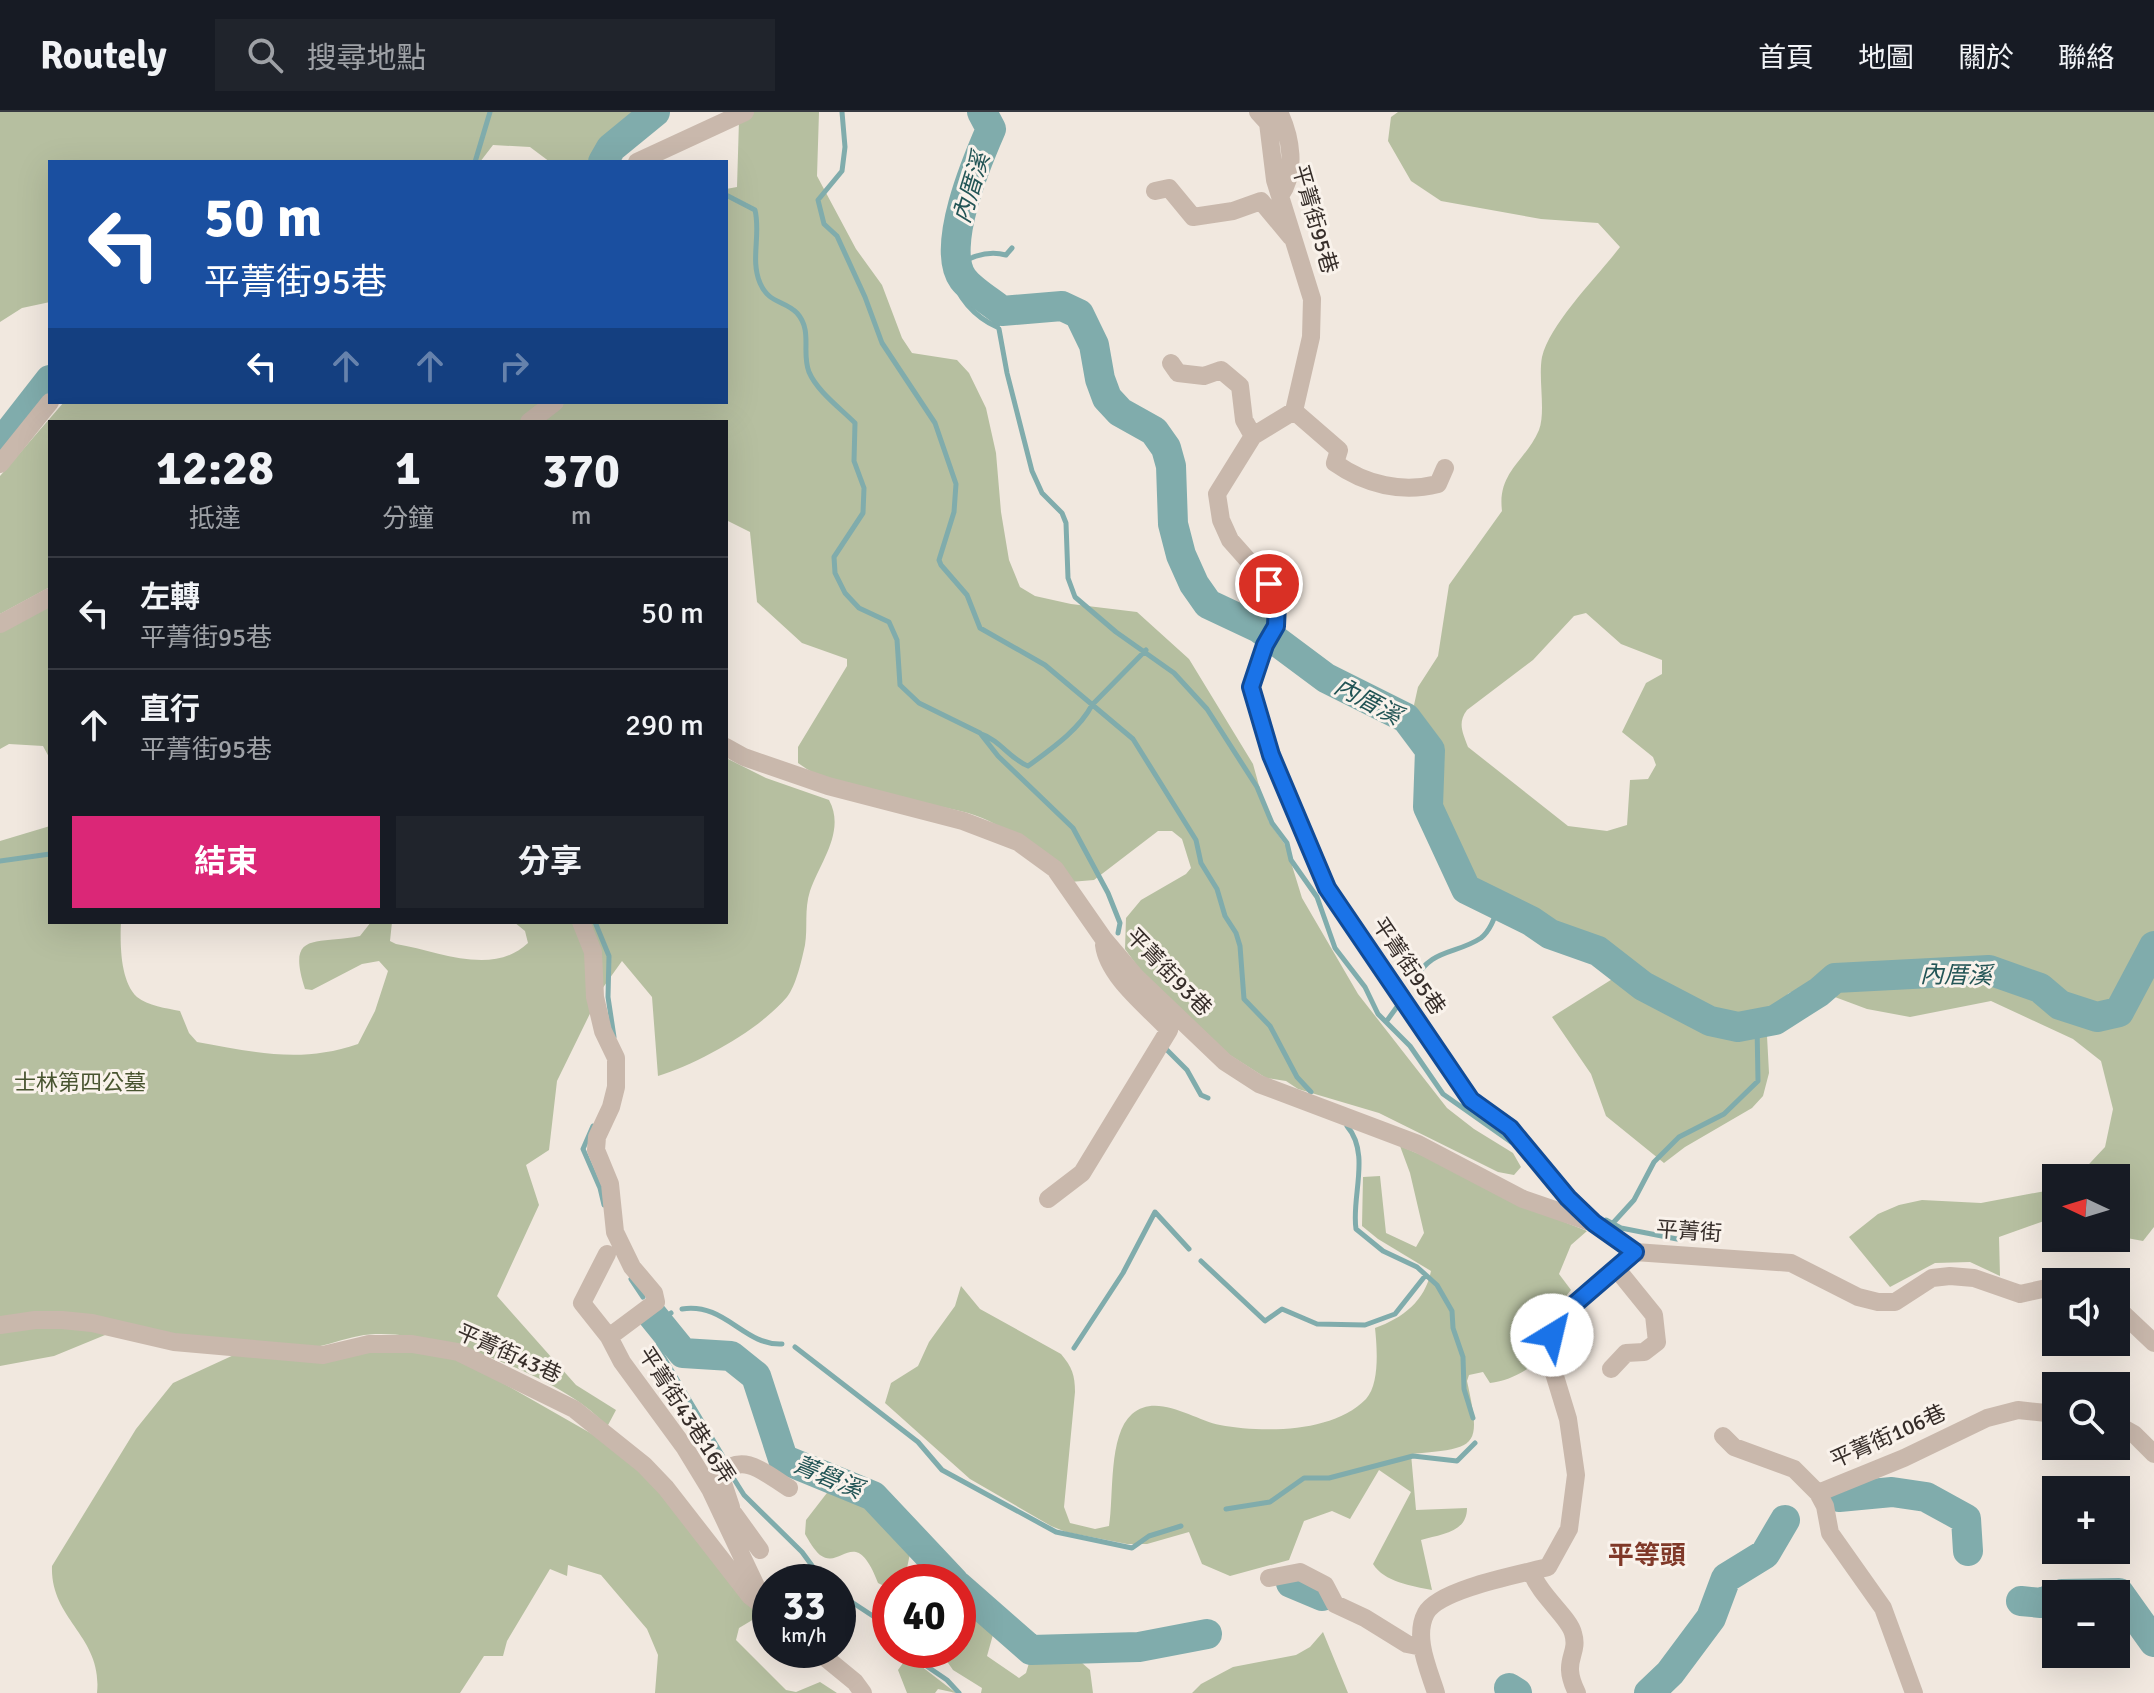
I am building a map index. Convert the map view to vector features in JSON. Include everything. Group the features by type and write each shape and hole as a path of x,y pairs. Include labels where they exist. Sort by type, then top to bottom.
{"street":[{"path":"641,160 745,112"},
{"name":"平菁街95巷","path":"1258,112 1268,123 1275,180 1312,299 1311,337 1294,411"},
{"path":"1279,112 1289,141 1291,163 1286,189 1280,196"},
{"path":"1155,191 1169,188 1193,217 1233,211 1261,201 1291,237"},
{"path":"1171,363 1178,373 1204,376 1221,370 1240,386 1244,420 1253,436 1294,411 1339,450 1335,463 1352,475 1414,490 1438,484 1445,468"},
{"path":"0,464 48,404"},
{"path":"532,420 552,404"},
{"name":"平菁街95巷","path":"1253,436 1217,494 1221,520 1230,540 1269,584 1277,603 1276,626 1265,645 1251,687 1271,755 1327,888 1471,1100 1510,1128 1568,1198 1594,1223 1635,1252"},
{"path":"0,624 48,598"},
{"name":"平菁街93巷","path":"728,748 744,757 828,786 963,821 1018,842 1055,869 1103,938 1136,977 1225,1062 1259,1084 1418,1144 1523,1199 1594,1223"},
{"name":"平菁街43巷16弄","path":"582,924 593,952 595,997 603,1031 616,1058 616,1087 611,1107 597,1137 596,1150 610,1184 615,1232 632,1267 654,1293 656,1302 609,1337"},
{"path":"1048,1199 1082,1173 1169,1030 1115,971 1105,954 1103,938"},
{"name":"平菁街","path":"1436,1693 1422,1647 1425,1614 1442,1597 1548,1567 1569,1529 1576,1475 1568,1419 1550,1360 1552,1335 1562,1315 1635,1252 1791,1263 1858,1297 1878,1302 1895,1302 1932,1278 1950,1276 1974,1278 2020,1294 2042,1289"},
{"name":"平菁街43巷16弄","path":"607,1254 582,1303 609,1337 622,1362 731,1518 752,1570"},
{"path":"1611,1369 1626,1353 1644,1352 1657,1342 1654,1315 1616,1268"},
{"name":"平菁街43巷","path":"0,1325 62,1320 92,1323 174,1342 323,1355 369,1344 412,1344 458,1352 574,1409 644,1465 666,1488 752,1597"},
{"path":"2130,1320 2154,1343"},
{"name":"平菁街106巷","path":"1914,1693 1883,1608 1830,1533 1825,1506 1818,1493 1904,1458 1987,1418 2018,1410 2042,1413"},
{"path":"2130,1432 2154,1454"},
{"path":"1723,1436 1734,1447 1794,1469 1818,1493"},
{"path":"760,1550 731,1518 720,1474 729,1466 745,1462 789,1488"},
{"path":"1531,1571 1536,1585 1573,1630 1575,1644 1569,1661 1569,1676 1577,1693"},
{"path":"1269,1578 1300,1572 1325,1585 1335,1604 1407,1644 1422,1647"},
{"path":"838,1668 863,1693"}],"green space":[{"path":"0,112 636,112 606,139 597,160 547,160 530,147 493,145 482,160 48,160 48,302 22,308 0,322"},
{"path":"744,112 819,112 817,176 856,249 882,285 902,338 912,353 957,360 969,373 986,408 996,453 1009,560 1020,587 1035,596 1071,604 1137,612 1189,659 1253,764 1269,822 1286,846 1302,898 1358,994 1447,1108 1513,1153 1521,1167 1514,1175 1498,1172 1379,1113 1298,1089 1286,1081 1266,1078 1214,1045 1143,974 1125,949 1126,918 1141,900 1191,868 1182,839 1172,831 1158,831 1094,880 1070,882 1023,842 983,818 857,790 816,774 798,763 798,747 847,666 847,659 802,643 757,602 750,532 728,521 728,420 48,420 62,404 728,404 728,189 737,187 739,120"},
{"path":"1398,112 2154,112 2154,1227 2143,1241 2130,1239 2130,1164 2089,1164 2105,1147 2113,1109 2101,1061 2073,1039 1991,1001 1910,1017 1867,1009 1808,987 1789,993 1774,1007 1767,1036 1769,1073 1763,1096 1752,1108 1685,1147 1664,1163 1606,1116 1591,1074 1552,1017 1633,966 1478,886 1456,853 1436,808 1434,744 1417,720 1414,705 1418,687 1438,656 1449,585 1502,511 1508,476 1539,430 1542,414 1541,365 1547,344 1565,315 1620,247 1598,223 1541,219 1441,201 1411,181 1388,141 1391,117","holes":["1586,613 1621,644 1662,660 1662,674 1646,683 1622,732 1653,757 1656,765 1648,779 1630,780 1627,825 1607,831 1568,826 1468,747 1462,728 1462,719 1467,710 1533,660 1574,616"]},
{"path":"48,420 48,588 0,614 0,476"},
{"path":"48,605 48,755 43,746 9,744 0,749 0,628"},
{"name":"士林第四公墓","path":"728,759 766,778 829,800 835,823 833,835 808,898 805,945 787,997 745,1033 692,1063 658,1076 652,997 622,961 602,989 557,1081 549,1150 526,1165 539,1205 497,1296 576,1385 616,1410 607,1427 592,1411 544,1381 457,1346 402,1335 365,1335 311,1348 110,1333 54,1356 0,1366 0,841 48,827 48,924 121,924 122,961 131,990 146,1003 180,1011 189,1033 197,1042 297,1055 358,1044 375,1011 388,971 379,961 362,964 312,990 305,989 299,957 302,949 309,944 360,936 369,924 392,924 390,941 396,944 447,956 482,960 514,953 528,943 525,931 516,924 728,924"},
{"path":"1400,1146 1475,1178 1519,1204 1587,1231 1571,1245 1559,1274 1571,1290 1552,1313 1545,1356 1519,1374 1498,1382 1490,1383 1483,1372 1469,1375 1467,1381 1474,1420 1469,1441 1450,1450 1411,1454 1416,1510 1467,1508 1463,1523 1458,1528 1421,1540 1432,1590 1391,1579 1373,1564 1411,1492 1379,1470 1350,1519 1332,1511 1304,1521 1289,1560 1230,1576 1202,1564 1189,1532 1147,1544 1127,1544 1051,1526 970,1479 885,1403 891,1383 918,1366 929,1342 955,1306 961,1286 980,1309 1061,1354 1070,1367 1075,1392 1064,1507 1070,1523 1095,1529 1109,1526 1113,1467 1119,1436 1132,1414 1142,1408 1164,1406 1237,1428 1297,1428 1335,1419 1366,1399 1374,1384 1375,1328 1395,1319 1418,1300 1431,1271 1362,1226 1363,1177 1380,1176 1386,1233 1416,1247 1424,1233 1410,1173"},
{"path":"2042,1192 2042,1222 1999,1237 2000,1276 1970,1262 1935,1263 1890,1287 1849,1237 1878,1214 1899,1205 1922,1200 1981,1203"},
{"path":"366,1350 408,1351 459,1358 606,1442 655,1483 752,1599 752,1620 739,1628 736,1640 752,1656 752,1668 764,1668 786,1690 796,1692 820,1682 837,1693 655,1693 658,1655 647,1629 601,1575 568,1565 567,1576 550,1569 507,1641 503,1656 484,1656 460,1693 97,1693 97,1673 92,1657 59,1601 52,1566 136,1429 173,1383 236,1354"},
{"path":"830,1489 855,1494 886,1516 912,1544 908,1564 872,1564 872,1570 855,1552 835,1558 820,1555 805,1534 806,1520"},
{"path":"976,1607 996,1624 987,1656 1019,1678 1026,1673 1029,1663 1081,1662 1090,1670 1093,1693 981,1693 982,1688 952,1668 976,1668"},
{"path":"1323,1632 1348,1693 1192,1693 1201,1684 1233,1667 1296,1655 1310,1647"},
{"path":"924,1668 956,1693 938,1689 935,1693 907,1693 898,1670"}],"waterway":[{"path":"476,160 490,112"},
{"name":"內厝溪","path":"604,160 611,148 655,112"},
{"path":"842,112 845,147 842,171 818,200 824,224 837,236 882,343 935,423 956,484 954,512 939,560 941,565 967,595 980,628 1045,665 1133,739 1196,840 1201,863 1217,889 1225,916 1236,933 1240,946 1244,999 1270,1026 1297,1077 1311,1092"},
{"name":"內厝溪","path":"982,112 991,129 977,162 958,226 957,265 963,279 1002,311 1062,306 1079,314 1094,345 1107,398 1120,412 1154,431 1166,448 1171,466 1173,524 1181,555 1194,584 1208,604 1259,628 1326,678 1406,718 1430,750 1428,807 1466,889 1531,921 1550,934 1598,951 1643,986 1710,1021 1738,1027 1775,1020 1835,978 1989,970 2040,988 2060,1005 2097,1017 2119,1012 2154,946"},
{"path":"728,196 755,210 756,265 760,283 768,295 792,309 802,320 809,372 823,393 855,423 854,461 864,488 863,513 834,557 835,573 845,593 859,608 889,622 897,640 900,685 919,703 980,733 998,756 1073,828 1108,893 1120,923 1118,933"},
{"path":"1002,311 997,327 981,318 962,298 952,273 976,256 991,253 1006,255 1012,248"},
{"path":"999,329 1032,471 1042,493 1062,513 1066,523 1068,578 1075,597 1116,632 1174,673 1207,709 1257,787 1272,823 1287,843 1291,860 1317,897 1335,948 1365,987 1378,1014 1410,1046 1443,1094 1511,1142"},
{"name":"內厝溪","path":"0,444 48,383"},
{"path":"981,734 1028,766 1072,731 1092,705 1146,650"},
{"name":"菁礐溪","path":"0,861 48,854"},
{"path":"1414,981 1436,957 1481,938 1490,927 1499,905"},
{"name":"菁礐溪","path":"596,924 609,956 608,997 614,1037"},
{"path":"1386,1022 1399,1004"},
{"path":"1613,1223 1634,1200 1654,1162 1679,1137 1724,1114 1758,1081 1757,1025"},
{"path":"1167,1050 1187,1070 1201,1095 1208,1098"},
{"name":"菁礐溪","path":"593,1126 583,1149 604,1205"},
{"path":"1347,1126 1358,1149 1356,1229 1383,1251 1417,1267 1437,1285 1452,1311 1453,1328 1463,1357 1464,1389 1473,1418"},
{"path":"1074,1348 1123,1273 1155,1212 1189,1249"},
{"path":"1606,1220 1621,1228 1677,1239"},
{"path":"1201,1261 1265,1321 1282,1309 1317,1324 1365,1325 1395,1314 1425,1276"},
{"name":"菁礐溪","path":"631,1279 643,1297"},
{"path":"682,1309 710,1312 756,1338 782,1344"},
{"name":"菁礐溪","path":"650,1328 671,1313"},
{"name":"菁礐溪","path":"653,1316 683,1353 731,1356 756,1376 783,1459 873,1496 937,1564"},
{"path":"657,1346 722,1455"},
{"path":"795,1347 918,1442 942,1470 1056,1532 1132,1548 1149,1536 1181,1526"},
{"path":"1226,1509 1270,1502 1304,1478 1329,1478 1413,1456 1457,1461 1475,1443"},
{"path":"732,1476 744,1495 811,1564"},
{"name":"菁礐溪","path":"1839,1497 1892,1492 1926,1497 1966,1519 1968,1551"},
{"name":"菁礐溪","path":"1649,1693 1670,1673 1711,1618 1726,1578 1765,1554 1785,1520"},
{"name":"菁礐溪","path":"1291,1583 1322,1596"},
{"name":"菁礐溪","path":"2021,1601 2042,1603"},
{"name":"菁礐溪","path":"976,1602 1031,1650 1139,1647 1207,1634"},
{"path":"856,1605 872,1615"},
{"name":"菁礐溪","path":"2130,1608 2154,1642"},
{"path":"929,1668 959,1693"},
{"name":"菁礐溪","path":"1509,1688 1517,1693"}],"district":[{"name":"平等頭","path":"1647,1556"}],"route":[{"path":"1269,584 1277,603 1276,626 1265,645 1251,687 1271,755 1327,888 1471,1100 1510,1128 1568,1198 1594,1223 1635,1252 1562,1315 1552,1335"}]}
